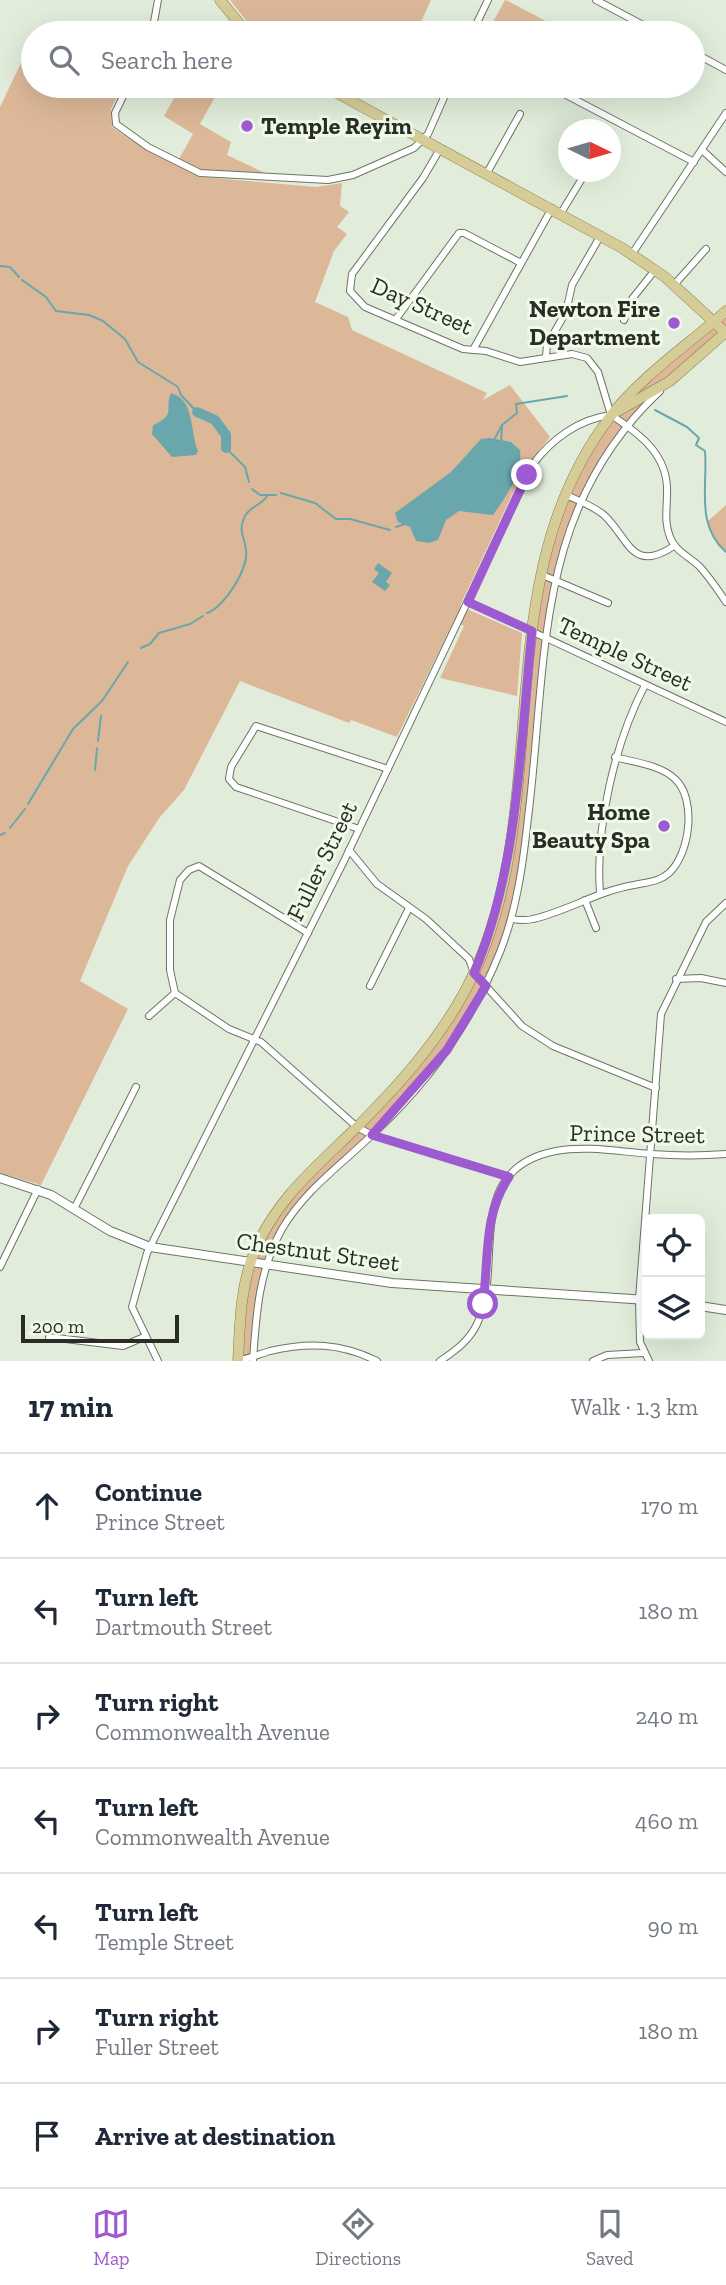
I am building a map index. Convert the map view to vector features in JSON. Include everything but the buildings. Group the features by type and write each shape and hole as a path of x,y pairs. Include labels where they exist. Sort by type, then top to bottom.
{"main road":[{"path":"220,0 237,21"},
{"path":"346,98 556,210 632,254 674,285 726,333 670,382 611,415"},
{"path":"238,1360 243,1294 251,1261 264,1231 283,1200 357,1127 440,1034 474,973 493,925 504,873 540,574 551,527 564,494 580,462 611,415 726,311"},
{"name":"Chestnut Street","path":"0,1178 38,1189 110,1231 150,1247 391,1283 642,1300"},
{"path":"705,1307 726,1310"}],"street":[{"path":"154,21 158,0"},
{"path":"478,21 488,0"},
{"path":"597,0 636,21"},
{"path":"705,59 726,70"},
{"path":"122,98 115,113 117,126 162,155 207,175 339,179 414,148 424,140 443,98"},
{"path":"572,98 694,162"},
{"path":"632,254 726,113"},
{"path":"487,173 520,114"},
{"name":"Day Street","path":"440,149 423,178 352,274 350,291 365,307 455,346 520,362 572,354 594,363 611,415"},
{"path":"702,149 726,172"},
{"path":"473,350 521,263 578,182"},
{"path":"396,319 458,233 464,233 521,263"},
{"path":"546,356 547,345 566,312 572,285 601,235"},
{"path":"674,285 706,249"},
{"path":"624,320 632,299 655,270"},
{"path":"253,1359 257,1305 267,1264 283,1227 319,1182 372,1135 447,1050 486,986 512,919 523,862 556,578 579,501 597,466 626,425 670,382"},
{"path":"611,415 645,440 663,463 667,484 665,519 674,546 703,570 726,602"},
{"name":"Fuller Street","path":"158,1361 144,1337 132,1307 150,1247 349,850 527,475 541,453 570,430 611,415"},
{"path":"564,494 603,515 635,553 651,556 674,546"},
{"path":"540,574 556,578 608,603"},
{"name":"Temple Street","path":"468,602 726,722"},
{"path":"600,893 600,851 615,757 624,727 645,685"},
{"path":"359,829 236,788 229,779 231,767 256,726 388,769"},
{"path":"512,919 534,919 600,893 657,880 670,872 681,857 687,823 685,794 674,778 615,757"},
{"path":"349,850 377,884 437,928 469,959 474,973 510,1015 536,1036 656,1088"},
{"path":"308,933 199,866 189,870 180,880 170,920 170,970 175,993 229,1029 255,1038 357,1127 372,1135 509,1177"},
{"path":"585,900 596,928"},
{"path":"644,1277 661,1014 706,922 726,903"},
{"path":"370,986 409,908"},
{"path":"676,979 701,978 726,983"},
{"path":"149,1016 175,993"},
{"path":"74,1209 136,1087"},
{"name":"Prince Street","path":"440,1361 458,1348 476,1327 485,1289 491,1215 498,1194 509,1177 536,1157 557,1151 726,1154"},
{"path":"0,1266 38,1189"},
{"path":"49,1337 123,1346 144,1337"},
{"path":"643,1340 643,1353 649,1361"},
{"path":"238,1360 253,1359 294,1346 319,1344 351,1349 377,1361"},
{"path":"593,1361 607,1355 643,1353"}],"shaded area":[{"path":"230,0 431,0 421,21 247,21"},
{"path":"506,0 545,21 494,21"},
{"path":"21,63 21,98 116,98 111,109 112,127 142,147 204,177 316,187 342,183 340,206 349,212 337,227 347,234 334,251 315,302 348,317 352,330 487,393 483,400 510,385 550,437 525,467 460,606 522,633 517,696 440,678 464,626 454,621 397,737 351,720 349,723 240,681 184,790 160,817 128,866 80,981 128,1009 41,1185 0,1173 0,107"},
{"path":"174,98 214,98 200,124 231,142 227,155 265,173 200,170 179,159 193,134 164,116"},
{"path":"726,311 726,332 626,425 607,450 579,501 552,598 521,873 501,949 461,1031 395,1112 312,1189 283,1227 264,1274 253,1361 238,1361 243,1294 267,1225 357,1127 451,1016 498,906 526,684 551,528 611,415"},
{"path":"726,505 726,552 717,543 707,522"}],"water":[{"path":"171,393 179,396 188,409 198,451 196,455 172,457 152,434 153,425 167,414"},
{"path":"481,439 511,442 520,450 516,477 493,515 459,511 446,520 438,540 429,543 416,541 410,527 398,522 395,513 451,472"},
{"path":"378,563 392,573 386,582 390,585 385,591 372,582 379,573 374,569"}],"waterway":[{"path":"0,266 10,267 19,277"},
{"path":"22,280 46,297 56,311 89,315 103,321 125,339 138,362 178,387 181,395 197,412"},
{"path":"495,438 502,425 517,413 516,404 567,396"},
{"path":"655,410 687,427 699,438 696,445 705,451 705,504 710,530 726,552"},
{"path":"197,412 215,420 226,435 226,448"},
{"path":"501,442 502,427"},
{"path":"226,448 245,467 249,482"},
{"path":"252,489 260,495 276,495"},
{"path":"281,493 315,503 336,519 350,519 390,530"},
{"path":"207,613 221,604 239,577 246,558 242,523 248,511 267,496"},
{"path":"396,527 405,524"},
{"path":"141,648 150,644 159,633 190,624 203,616"},
{"path":"28,804 73,729 102,701 128,662"},
{"path":"98,741 101,716"},
{"path":"95,770 97,748"},
{"path":"10,828 25,809"},
{"path":"0,835 5,833"}],"place":[{"name":"Temple Reyim","path":"247,126"},
{"name":"Newton Fire Department","path":"674,323"},
{"name":"Home Beauty Spa","path":"664,826"}],"route":[{"path":"483,1304 491,1215 498,1194 509,1177 372,1135 447,1050 486,986 474,973 493,925 504,873 512,823 532,631 468,602 527,475"}]}
